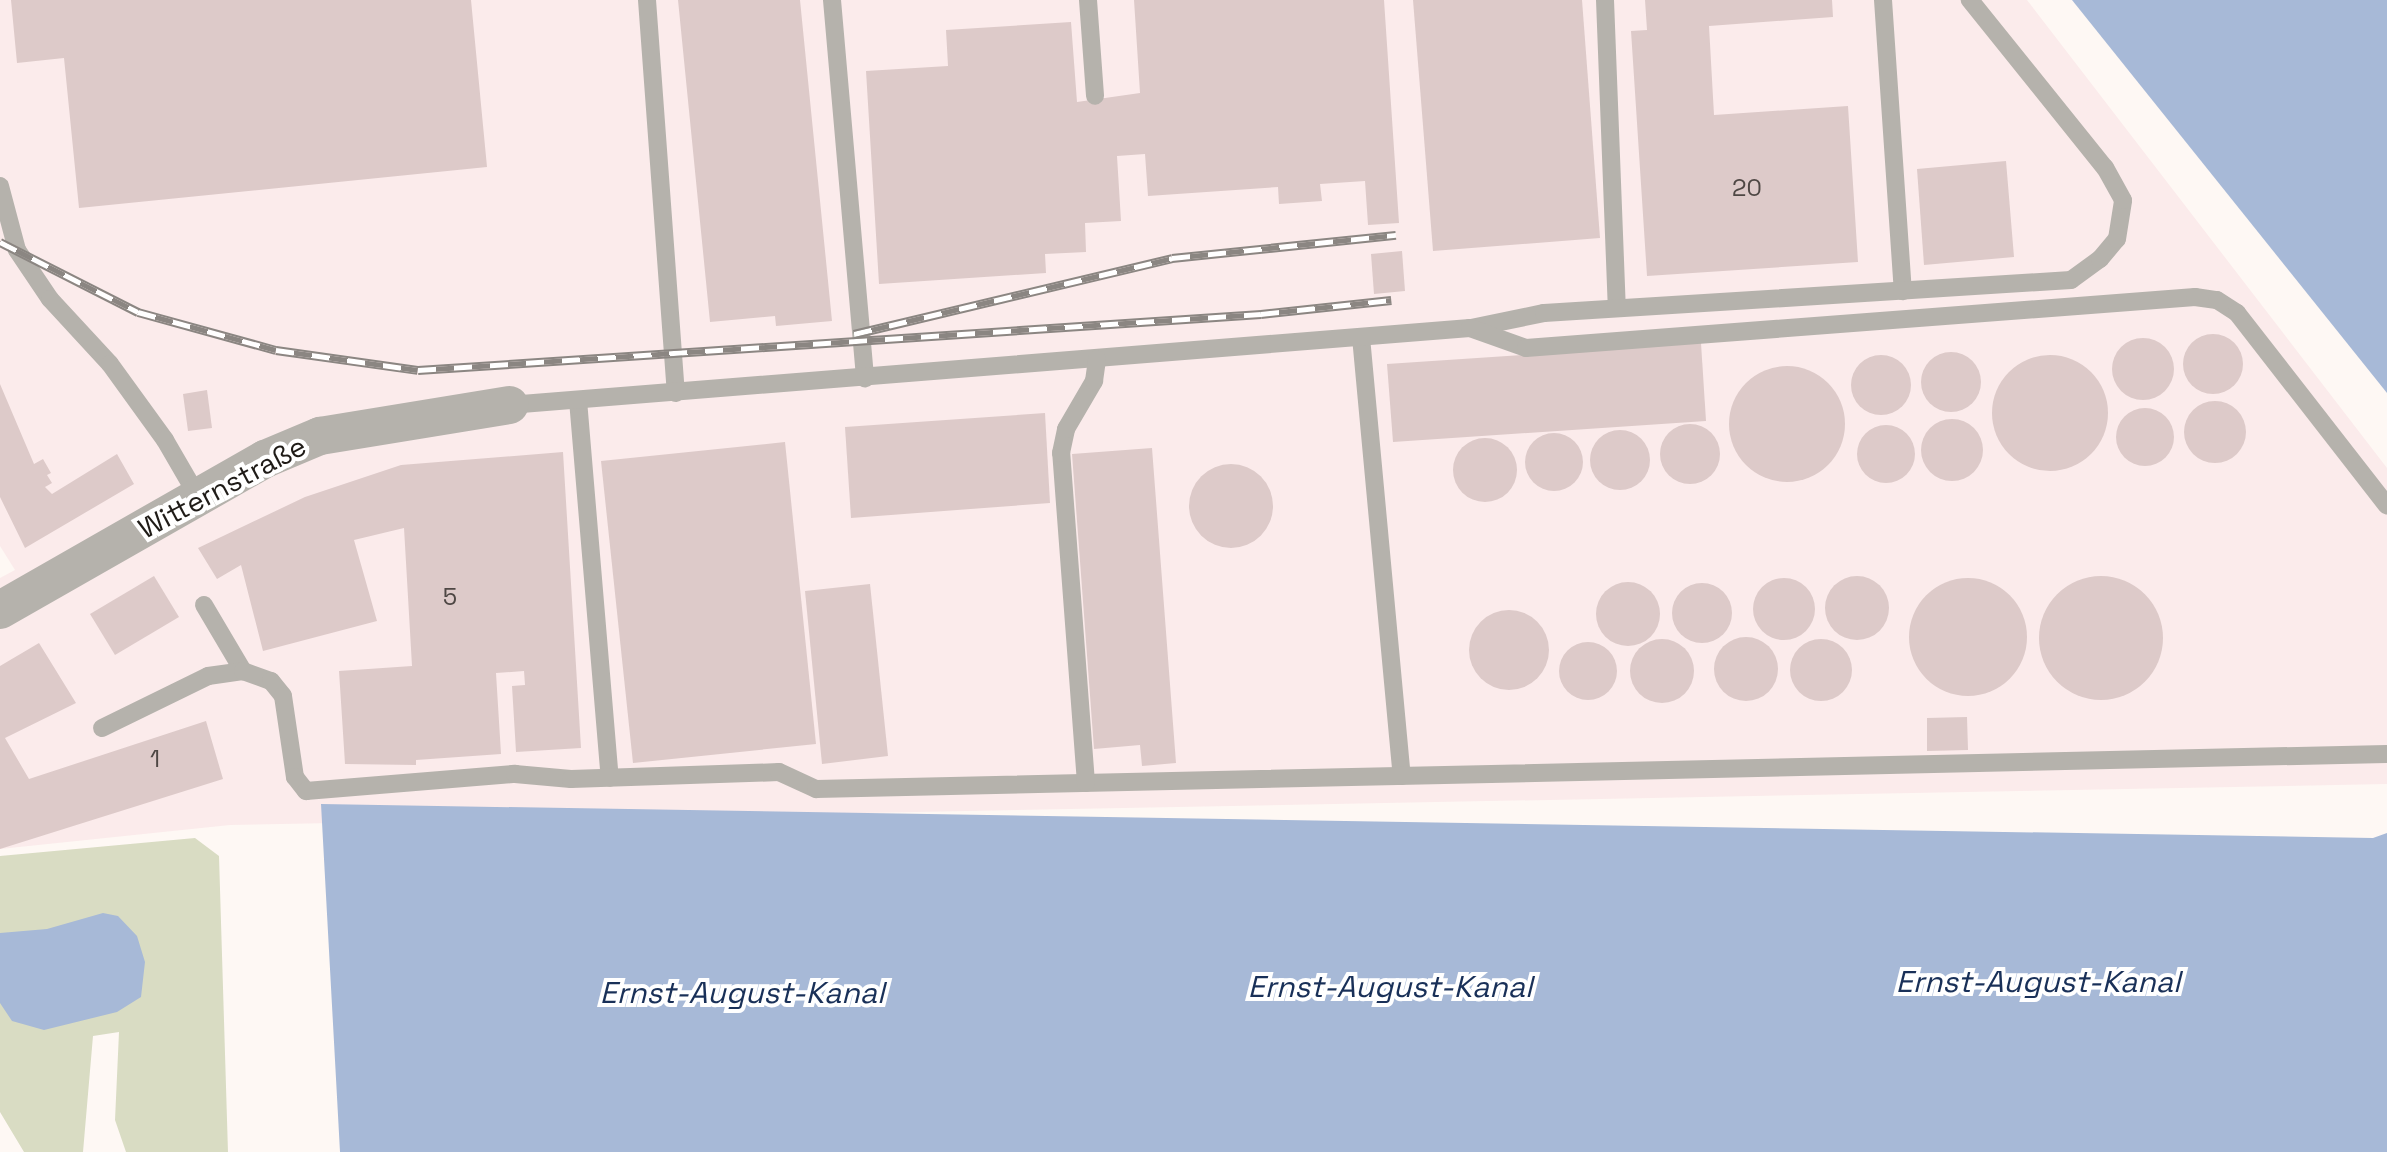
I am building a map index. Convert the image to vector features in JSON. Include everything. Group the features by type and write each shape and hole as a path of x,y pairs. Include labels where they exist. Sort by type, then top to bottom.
{"street":[{"name":"Witternstraße","path":"0,610 265,459 320,436 509,405"}],"lane":[{"path":"647,0 676,393"},
{"path":"832,0 865,379"},
{"path":"1088,0 1095,96"},
{"path":"1605,0 1617,308"},
{"path":"1883,0 1903,291"},
{"path":"509,405 865,379 1470,328 1544,313 2071,280 2100,259 2117,239 2124,217 2123,200 2105,168 1970,0"},
{"path":"0,186 17,250 50,299 110,364 165,440 198,497"},
{"path":"1470,328 1526,348 2195,297 2217,300 2237,313 2387,506"},
{"path":"1361,337 1402,776"},
{"path":"1086,783 1061,453 1066,429 1094,381 1097,359"},
{"path":"578,400 610,778"},
{"path":"204,605 243,671"},
{"path":"102,728 208,676 243,671 271,681 283,696 295,777 306,791 515,774 610,778 779,772 816,789 2387,754"}],"shaded area":[{"path":"0,0 2027,0 2387,468 2387,784 230,825 0,849 0,578 15,570 0,546"}],"green space":[{"path":"195,838 219,856 228,1152 126,1152 115,1120 119,1032 93,1036 83,1152 24,1152 0,1112 0,856"}],"water":[{"path":"2072,0 2387,0 2387,393"},
{"name":"Ernst-August-Kanal","path":"321,804 2373,838 2387,833 2387,1152 340,1152"},
{"path":"103,913 118,916 137,936 145,962 141,997 117,1012 44,1030 12,1021 0,1003 0,933 47,929"}],"building":[{"path":"11,0 471,0 487,167 79,208 64,58 17,63"},
{"path":"678,0 800,0 832,321 776,326 775,316 710,322"},
{"path":"1134,0 1384,0 1399,223 1368,225 1365,181 1320,184 1322,201 1279,204 1278,187 1148,196 1145,154 1117,156 1121,221 1085,223 1086,252 1045,254 1046,273 879,284 866,71 948,66 946,30 1071,22 1077,102 1140,93"},
{"path":"1413,0 1582,0 1600,238 1433,251"},
{"path":"1645,0 1832,0 1833,17 1709,26 1714,115 1848,106 1858,262 1647,276 1631,31 1647,30"},
{"path":"2006,161 2014,257 1924,265 1917,169"},
{"path":"1402,251 1405,291 1374,294 1371,254"},
{"path":"2213,334 2235,342 2243,364 2235,386 2213,394 2191,386 2183,364 2191,342"},
{"path":"2143,338 2165,347 2174,369 2165,391 2143,400 2121,391 2112,369 2121,347"},
{"path":"1701,343 1706,421 1393,442 1387,364"},
{"path":"1951,352 1972,361 1981,382 1972,403 1951,412 1930,403 1921,382 1930,361"},
{"path":"1881,355 1892,357 1902,364 1909,374 1909,396 1902,406 1892,413 1881,415 1870,413 1860,406 1853,396 1851,385 1853,374 1860,364 1870,357"},
{"path":"2050,355 2072,360 2091,372 2103,391 2108,413 2103,435 2091,454 2072,466 2050,471 2028,466 2009,454 1997,435 1992,413 1997,391 2009,372 2028,360"},
{"path":"1787,366 1809,371 1828,383 1840,402 1845,424 1840,446 1828,465 1809,477 1787,482 1765,477 1746,465 1734,446 1729,424 1734,402 1746,383 1765,371"},
{"path":"0,384 34,464 43,459 51,473 47,475 52,483 45,487 52,494 117,454 134,484 25,548 0,497"},
{"path":"207,390 212,428 188,431 183,394"},
{"path":"2209,401 2221,401 2237,410 2244,420 2244,444 2237,454 2221,463 2209,463 2189,449 2184,438 2184,426 2198,406"},
{"path":"2145,408 2165,417 2174,437 2165,457 2145,466 2125,457 2116,437 2125,417"},
{"path":"1045,413 1050,503 851,518 845,427"},
{"path":"1952,419 1974,428 1983,450 1974,472 1952,481 1930,472 1921,450 1930,428"},
{"path":"1690,424 1711,433 1720,454 1711,475 1690,484 1669,475 1660,454 1669,433"},
{"path":"1886,425 1907,433 1915,454 1907,475 1886,483 1865,475 1857,454 1865,433"},
{"path":"1620,430 1631,432 1641,439 1648,449 1648,471 1641,481 1631,488 1620,490 1609,488 1599,481 1592,471 1590,460 1592,449 1599,439 1609,432"},
{"path":"1554,433 1565,435 1574,442 1581,451 1581,473 1574,482 1565,489 1554,491 1543,489 1534,482 1527,473 1525,462 1527,451 1534,442 1543,435"},
{"path":"1485,438 1503,444 1511,452 1517,470 1511,488 1503,496 1485,502 1467,496 1459,488 1453,470 1459,452 1467,444"},
{"path":"785,442 816,744 633,763 601,461"},
{"path":"1152,448 1176,763 1142,766 1140,745 1094,749 1072,454"},
{"path":"563,452 581,748 516,752 512,686 525,685 524,671 496,673 501,754 416,760 416,765 345,764 339,671 412,666 404,528 354,540 377,621 263,651 241,565 217,579 198,548 305,497 401,465"},
{"path":"1231,464 1254,471 1266,483 1273,506 1266,529 1254,541 1231,548 1208,541 1196,529 1189,506 1196,483 1208,471"},
{"path":"154,576 179,617 115,655 90,614"},
{"path":"1857,576 1875,582 1883,590 1889,608 1883,626 1875,634 1857,640 1839,634 1831,626 1825,608 1831,590 1839,582"},
{"path":"2101,576 2125,580 2145,594 2159,614 2163,638 2159,662 2145,682 2125,696 2101,700 2077,696 2057,682 2043,662 2039,638 2043,614 2057,594 2077,580"},
{"path":"1784,578 1796,580 1806,587 1813,597 1813,621 1806,631 1796,638 1784,640 1772,638 1762,631 1755,621 1753,609 1755,597 1762,587 1772,580"},
{"path":"1968,578 1991,582 2010,595 2023,614 2027,637 2023,660 2010,679 1991,692 1968,696 1945,692 1926,679 1913,660 1909,637 1913,614 1926,595 1945,582"},
{"path":"1622,582 1634,582 1651,591 1658,602 1658,626 1651,637 1634,646 1622,646 1610,641 1601,632 1596,620 1596,608 1601,596 1610,587"},
{"path":"1702,583 1714,585 1723,592 1730,601 1730,625 1723,634 1714,641 1702,643 1690,641 1681,634 1674,625 1672,613 1674,601 1681,592 1690,585"},
{"path":"870,584 888,756 822,764 805,591"},
{"path":"1509,610 1524,613 1537,622 1546,635 1549,650 1546,665 1537,678 1524,687 1509,690 1494,687 1481,678 1472,665 1469,650 1472,635 1481,622 1494,613"},
{"path":"1740,637 1752,637 1769,646 1776,657 1776,681 1769,692 1752,701 1740,701 1728,696 1719,687 1714,675 1714,663 1719,651 1728,642"},
{"path":"1662,639 1674,641 1685,648 1692,659 1692,683 1685,694 1674,701 1662,703 1650,701 1639,694 1632,683 1630,671 1632,659 1639,648 1650,641"},
{"path":"1815,639 1827,639 1843,648 1850,658 1850,682 1843,692 1827,701 1815,701 1795,687 1790,676 1790,664 1804,644"},
{"path":"1588,642 1609,650 1617,671 1609,692 1588,700 1567,692 1559,671 1567,650"},
{"path":"39,643 76,703 5,738 29,779 206,721 223,779 0,849 0,666"},
{"path":"1967,717 1968,750 1927,751 1927,718"}],"railway":[{"path":"854,334 1172,258 1396,235"},
{"path":"0,242 138,312 276,350 418,370 1261,314 1391,300"}]}
